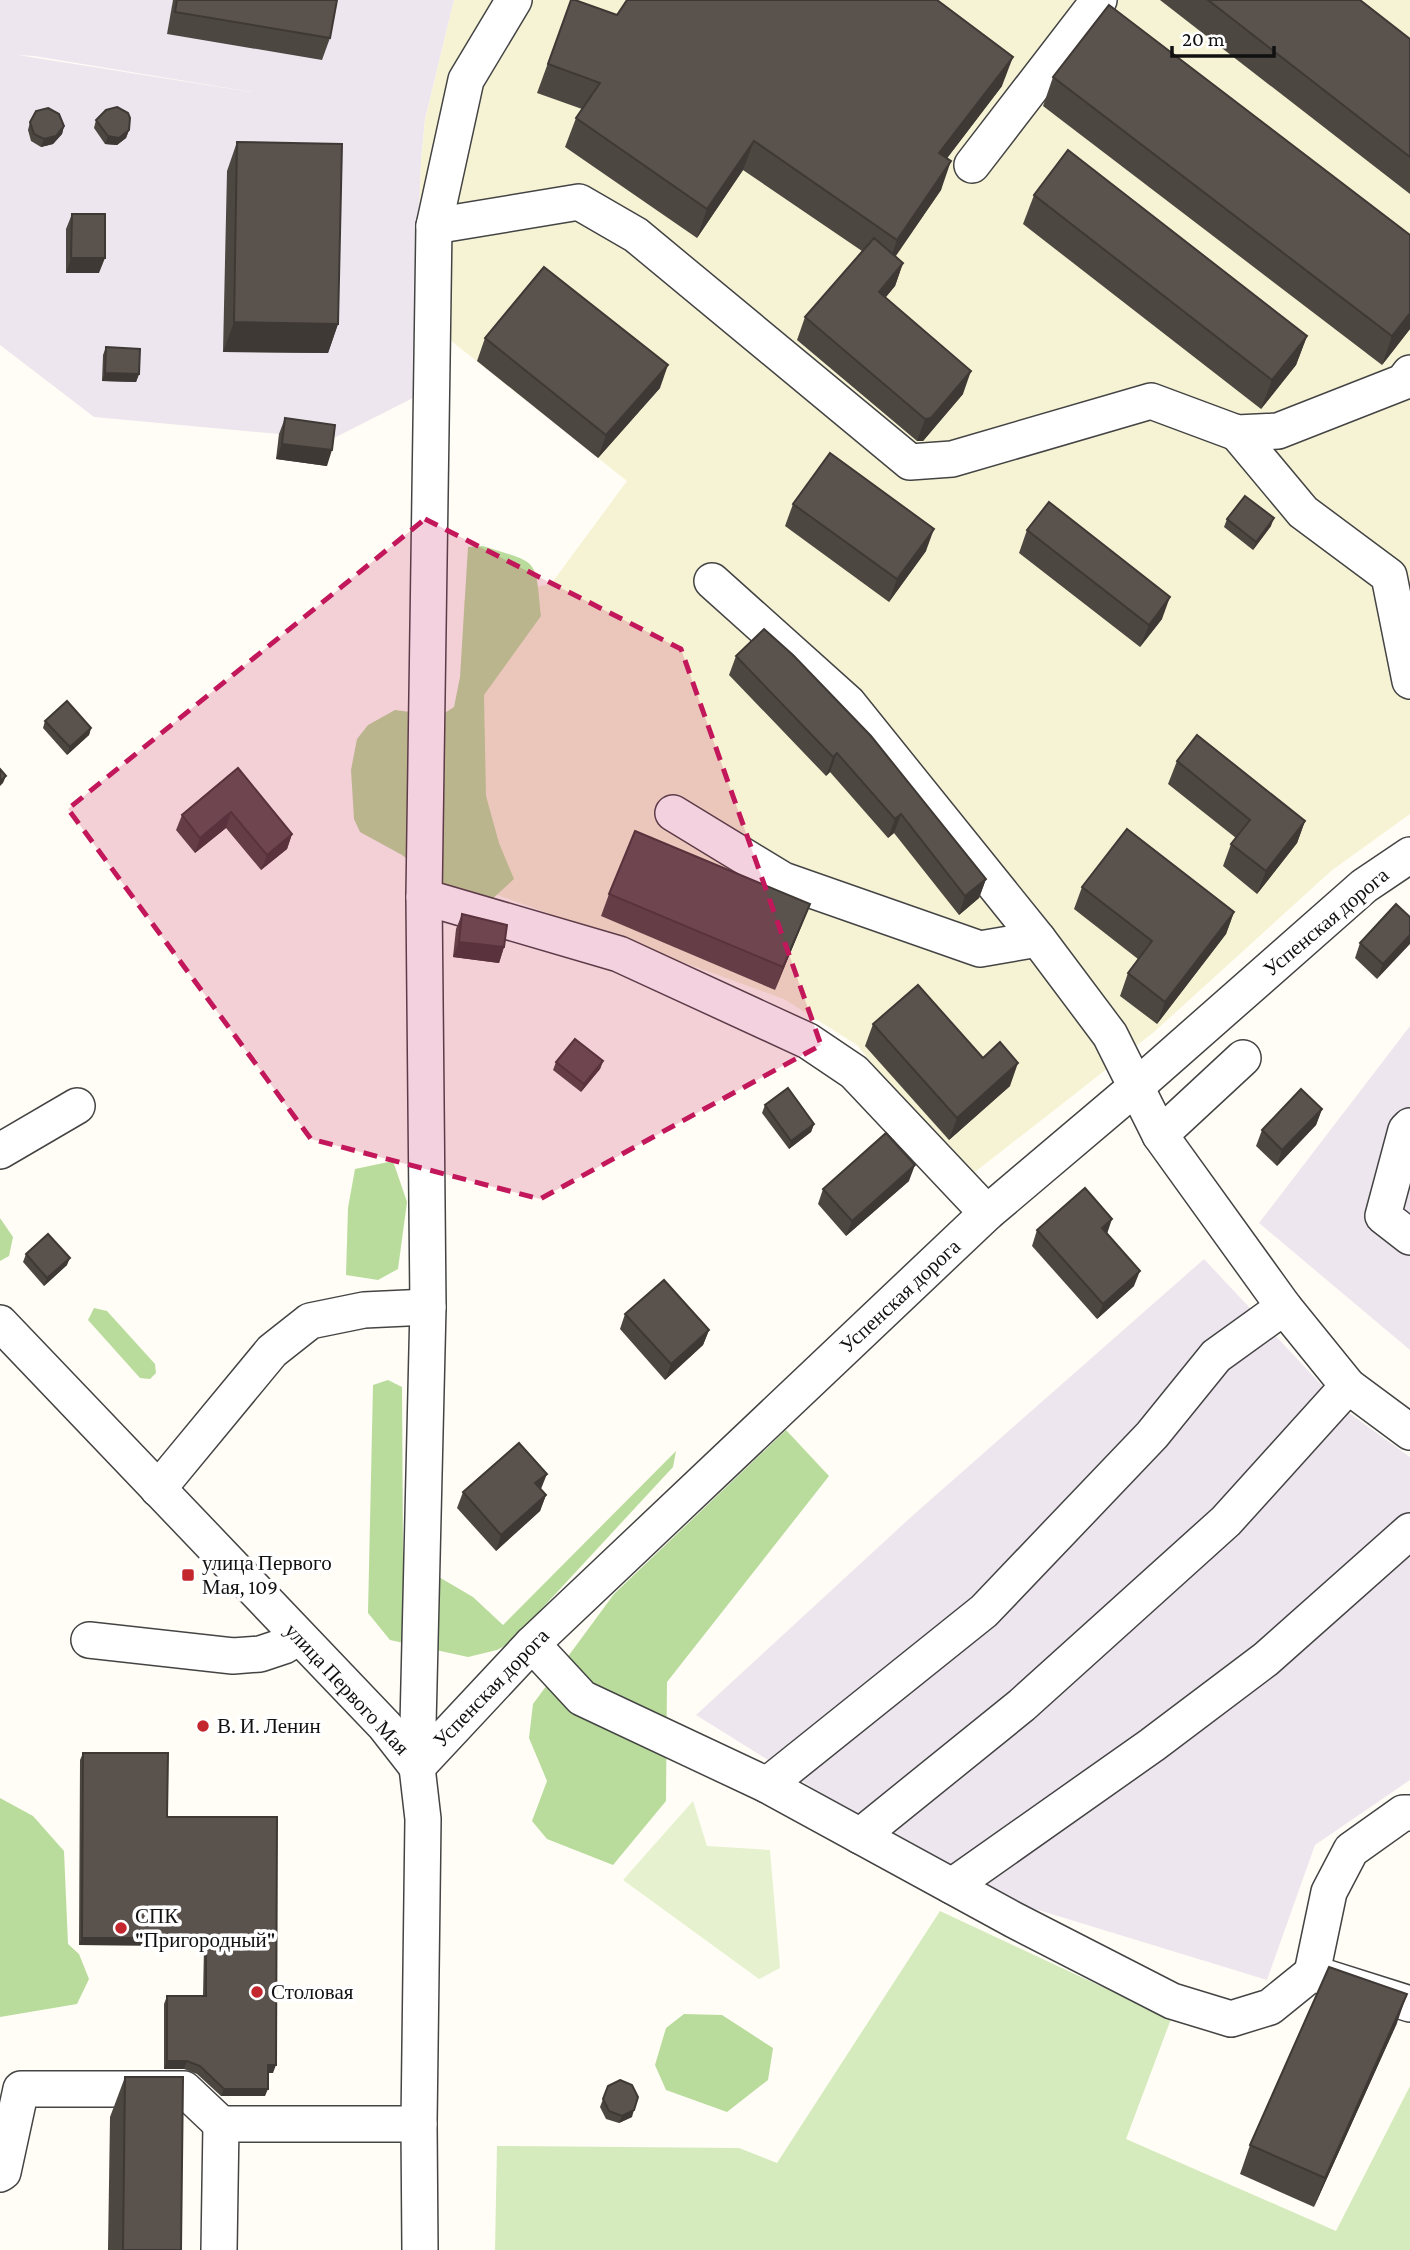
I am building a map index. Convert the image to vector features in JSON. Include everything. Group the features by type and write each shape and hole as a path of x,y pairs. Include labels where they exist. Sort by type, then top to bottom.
{"street":[{"path":"417,1767 428,1307 424,897 434,226 466,80 514,0"},
{"path":"972,165 1099,0"},
{"path":"434,226 579,202 636,235 910,462 952,459 1151,401 1237,433 1278,431 1403,382 1410,373"},
{"path":"1237,433 1303,512 1390,576 1410,681"},
{"path":"712,581 848,703 1038,939 1110,1035 1160,1135 1284,1307 1348,1386 1410,1432"},
{"path":"673,813 783,880 980,949 1038,939"},
{"name":"Успенская дорога","path":"417,1767 531,1644 987,1213 1137,1086 1364,886 1410,855"},
{"path":"424,897 619,954 808,1041 854,1072 987,1213"},
{"path":"1160,1135 1243,1058"},
{"path":"0,1151 77,1106"},
{"path":"1410,1126 1406,1130 1383,1216 1410,1237"},
{"path":"158,1489 272,1351 310,1321 364,1310 428,1307"},
{"path":"767,1785 984,1611 1152,1434 1216,1356 1284,1307"},
{"name":"улица Первого Мая","path":"0,1323 385,1726 417,1767 423,1819 420,2250"},
{"path":"860,1836 1021,1705 1226,1521 1348,1386"},
{"path":"952,1886 1152,1745 1266,1658 1410,1531"},
{"path":"89,1640 233,1656 260,1654 284,1646 299,1637"},
{"path":"531,1644 582,1698 767,1785 1172,2001 1231,2020 1270,2007 1312,1973 1329,1892 1351,1850 1403,1813 1410,1813"},
{"path":"1312,1973 1410,2004"},
{"path":"0,2174 3,2172 21,2089 184,2089 221,2124 419,2124"},
{"path":"219,2250 221,2124"}],"highlighted area":[{"path":"425,519 681,649 821,1045 540,1199 311,1139 68,809"}],"shaded area":[{"path":"0,0 454,0 425,120 421,161 413,398 330,440 327,466 277,459 279,434 94,417 0,345","holes":["18,55 34,56 252,92"]},
{"path":"454,0 1410,0 1410,814 1331,871 1154,1032 966,1179 857,1045 784,999 459,881 464,600 551,584 627,481 415,312 425,120"},
{"path":"1410,1026 1410,1350 1259,1223"},
{"path":"1204,1259 1345,1410 1410,1457 1410,1780 1315,1845 1267,1980 979,1892 696,1715 911,1517"}],"green space":[{"path":"483,546 515,556 531,566 537,583 541,616 484,695 486,796 499,843 514,879 490,901 461,900 402,855 360,832 354,819 351,770 357,739 368,725 395,710 440,716 454,707 460,677 468,547"},
{"path":"393,1161 407,1202 398,1269 378,1280 346,1275 348,1208 355,1169"},
{"path":"0,1218 13,1237 9,1256 0,1261"},
{"path":"94,1308 107,1311 155,1364 156,1373 150,1379 140,1378 88,1320"},
{"path":"388,1380 402,1387 403,1556 473,1597 503,1625 676,1451 673,1467 510,1643 497,1650 468,1657 390,1640 368,1613 373,1385"},
{"path":"786,1430 829,1476 667,1682 666,1801 613,1865 547,1839 532,1821 547,1781 529,1738 533,1704 614,1594"},
{"path":"0,1798 33,1816 64,1851 68,1944 79,1954 89,1979 77,2004 0,2017"},
{"path":"693,1801 707,1846 770,1850 780,1968 759,1979 623,1880"},
{"path":"940,1911 1171,2019 1126,2139 1336,2231 1410,2086 1410,2250 495,2250 497,2146 739,2148 777,2163"},
{"path":"684,2014 722,2015 773,2048 768,2080 727,2112 666,2090 655,2065 666,2028"}],"building":[{"path":"177,0 337,0 330,38 175,12"},
{"path":"571,0 617,15 627,0 937,0 1013,57 939,153 951,161 897,240 754,141 707,209 576,118 600,83 548,64"},
{"path":"1208,0 1360,0 1410,39 1410,157"},
{"path":"1109,5 1410,235 1410,313 1392,336 1053,77"},
{"path":"117,107 128,113 130,118 129,130 119,138 108,136 96,120 106,110"},
{"path":"48,108 59,114 64,126 56,136 44,139 34,134 30,122 36,111"},
{"path":"237,142 342,144 338,324 234,322"},
{"path":"1068,150 1307,336 1272,380 1034,195"},
{"path":"72,214 105,214 105,258 71,258"},
{"path":"874,238 903,263 879,292 971,371 931,418 925,419 805,317"},
{"path":"544,267 668,365 606,435 485,338"},
{"path":"106,347 140,349 139,374 105,373"},
{"path":"285,418 335,425 332,450 282,444"},
{"path":"830,453 934,529 897,579 793,504"},
{"path":"1245,496 1274,518 1256,542 1227,519"},
{"path":"1049,502 1170,597 1149,625 1027,530"},
{"path":"764,629 793,655 871,736 986,879 965,896 901,814 895,819 837,753 833,757 736,656"},
{"path":"67,701 91,728 70,747 45,721"},
{"path":"1197,735 1305,821 1266,871 1231,844 1250,820 1177,761"},
{"path":"238,768 292,834 267,855 231,812 200,838 182,815"},
{"path":"0,769 6,776 0,781"},
{"path":"1127,829 1234,912 1165,1002 1128,973 1152,941 1082,887"},
{"path":"635,831 810,904 783,967 609,894"},
{"path":"1396,904 1410,917 1410,935 1383,964 1360,943"},
{"path":"462,914 507,925 504,947 459,942"},
{"path":"918,985 983,1058 1000,1042 1018,1063 957,1118 873,1024"},
{"path":"575,1039 603,1061 584,1084 556,1062"},
{"path":"788,1088 814,1124 791,1141 765,1105"},
{"path":"1301,1089 1322,1109 1282,1150 1262,1130"},
{"path":"886,1133 915,1165 852,1221 823,1189"},
{"path":"1085,1188 1112,1219 1102,1228 1140,1271 1103,1304 1037,1230"},
{"path":"48,1234 70,1258 47,1278 26,1254"},
{"path":"664,1280 709,1330 671,1364 625,1314"},
{"path":"519,1443 547,1474 535,1483 546,1495 501,1535 463,1492"},
{"name":"СПК \"Пригородный\"","path":"83,1753 168,1753 167,1817 277,1817 276,2065 268,2065 268,2089 224,2089 200,2066 187,2061 167,2061 167,1996 206,1996 206,1938 82,1938"},
{"path":"1329,1967 1407,1994 1325,2178 1250,2145"},
{"path":"125,2077 183,2077 181,2250 123,2250"},
{"path":"620,2080 632,2085 638,2097 634,2110 622,2116 609,2111 603,2099 608,2086"}],"place":[{"name":"улица Первого Мая, 109","path":"188,1575"},
{"name":"В. И. Ленин","path":"203,1726"},
{"name":"СПК \"Пригородный\"","path":"121,1928"},
{"name":"Столовая","path":"257,1992"}]}
